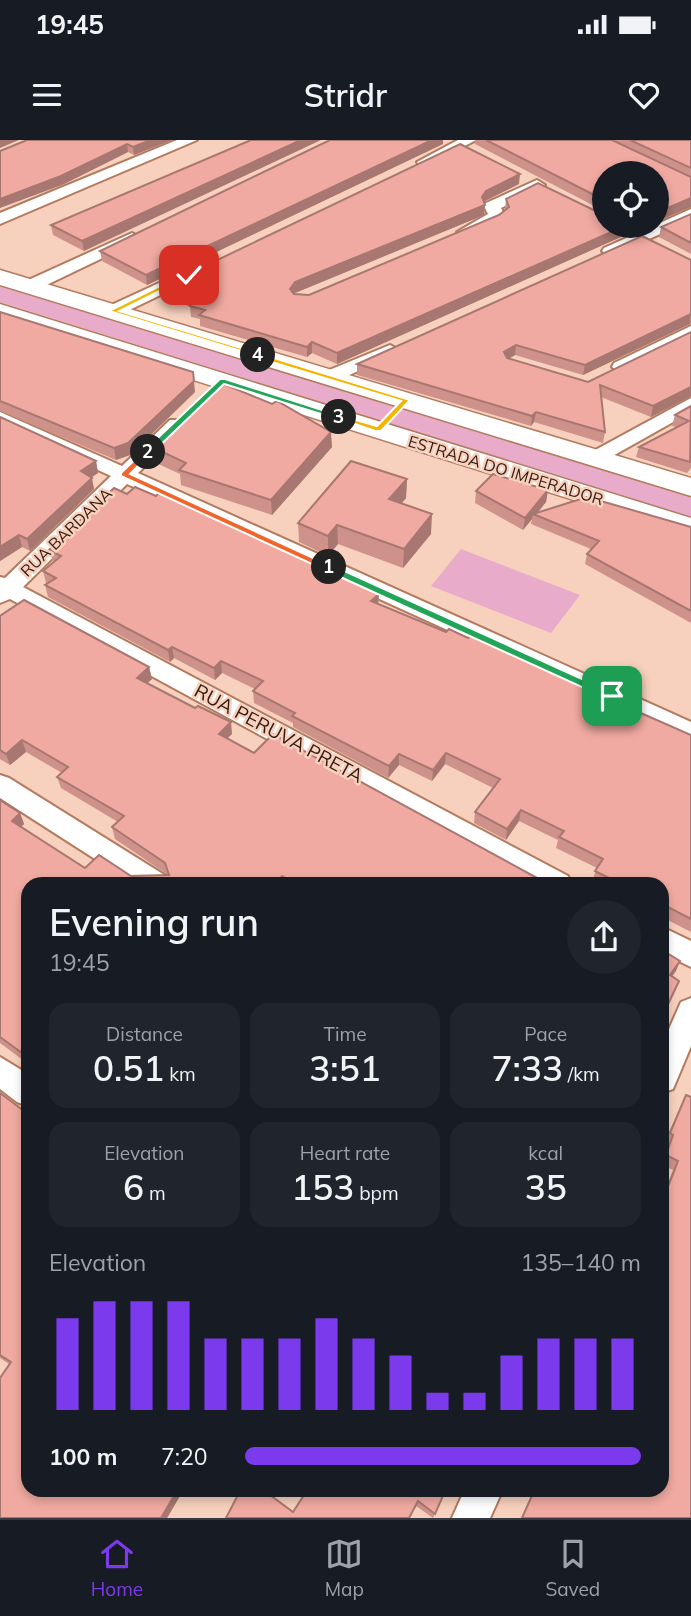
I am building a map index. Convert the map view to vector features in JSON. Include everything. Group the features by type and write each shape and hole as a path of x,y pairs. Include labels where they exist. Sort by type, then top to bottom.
{"main road":[{"name":"ESTRADA DO IMPERADOR","path":"0,277 691,487"},
{"name":"ESTRADA DO IMPERADOR","path":"0,311 691,528"},
{"path":"378,429 406,400"}],"street":[{"path":"0,219 190,140"},
{"path":"412,167 459,142 478,155"},
{"path":"454,236 497,216 492,206 544,188 518,174"},
{"path":"669,224 691,214"},
{"path":"30,286 150,229"},
{"path":"592,260 638,238"},
{"path":"642,238 661,248"},
{"path":"113,311 206,266"},
{"path":"609,373 691,331"},
{"path":"329,377 400,346"},
{"name":"RUA BARDANA","path":"3,590 222,381"},
{"path":"595,458 691,404"},
{"path":"0,418 691,733"},
{"name":"RUA PERUVA PRETA","path":"3,590 545,877"},
{"path":"0,785 145,877"},
{"path":"669,943 691,955"},
{"path":"669,1062 691,1010"},
{"path":"0,1071 21,1087"},
{"path":"471,1518 480,1497"}],"shaded area":[{"path":"0,285 691,497 691,517 0,302"},
{"path":"461,549 580,595 551,633 431,586"}],"building":[{"path":"27,140 151,140 133,147 127,144 61,176 0,199 0,151"},
{"path":"251,140 301,140 82,241 51,225"},
{"path":"330,140 432,140 146,275 100,251"},
{"path":"486,140 612,140 657,161 592,161 592,194"},
{"path":"630,140 691,140 691,168"},
{"path":"460,144 520,174 486,191 482,197 485,205 295,282 290,289 294,294 309,295 499,215 509,207 506,199 538,183 592,209 592,238 598,238 337,353 312,342 307,347 199,315 205,310 190,306 192,299 165,285"},
{"path":"669,167 691,177 691,198 669,207"},
{"path":"691,214 691,243 669,231 669,224"},
{"path":"638,238 646,238 691,260 691,314 585,365 516,345 504,352 507,358 588,382 691,332 691,387 653,406 600,385 605,432 536,412 532,416 357,364"},
{"path":"0,312 193,372 194,381 128,443 114,448 0,401"},
{"path":"219,382 272,404 277,401 331,432 271,500 179,470 186,463 152,447"},
{"path":"691,406 690,462 639,447 689,421 675,415"},
{"path":"0,417 96,461 81,471 92,478 27,539 19,535 0,547"},
{"path":"351,461 407,479 389,499 432,514 404,549 337,525 328,536 298,523"},
{"path":"493,474 548,490 525,518 476,491"},
{"path":"135,487 156,496 161,491 276,547 284,547 314,560 312,563 379,594 371,601 446,632 449,629 468,638 470,635 588,690 583,697 628,717 634,710 691,735 691,919 669,908 669,877 607,877 595,871 603,859 559,837 564,831 521,810 507,829 475,812 500,779 446,753 433,770 399,754 389,766 292,716 295,713 253,691 263,681 221,661 214,668 172,647 168,650 45,585 56,578 43,571 61,556 49,550 114,488 127,494"},
{"path":"587,497 691,527 691,611 587,554 599,541 533,514"},
{"path":"24,600 149,667 137,678 195,708 198,706 231,722 219,734 254,753 273,734 535,877 21,877 21,1052 0,1037 0,800 20,813 12,821 85,868 99,855 131,876 169,875 165,863 112,827 124,816 57,777 68,767 22,740 6,754 0,750 0,616"},
{"path":"669,954 680,961 670,975 679,981 669,1002"},
{"path":"0,1093 21,1109 21,1497 173,1497 161,1518 0,1518 0,1378 11,1362 0,1355"},
{"path":"686,1095 691,1097 691,1518 522,1518 531,1497 669,1497 669,1184 678,1161 669,1156 673,1135 670,1133"},
{"path":"237,1497 273,1497 293,1512 303,1497 442,1497 435,1514 418,1501 409,1518 226,1518"}],"route":[{"path":"189,275 113,311 406,400 378,429 222,381 124,474 612,696"}]}
